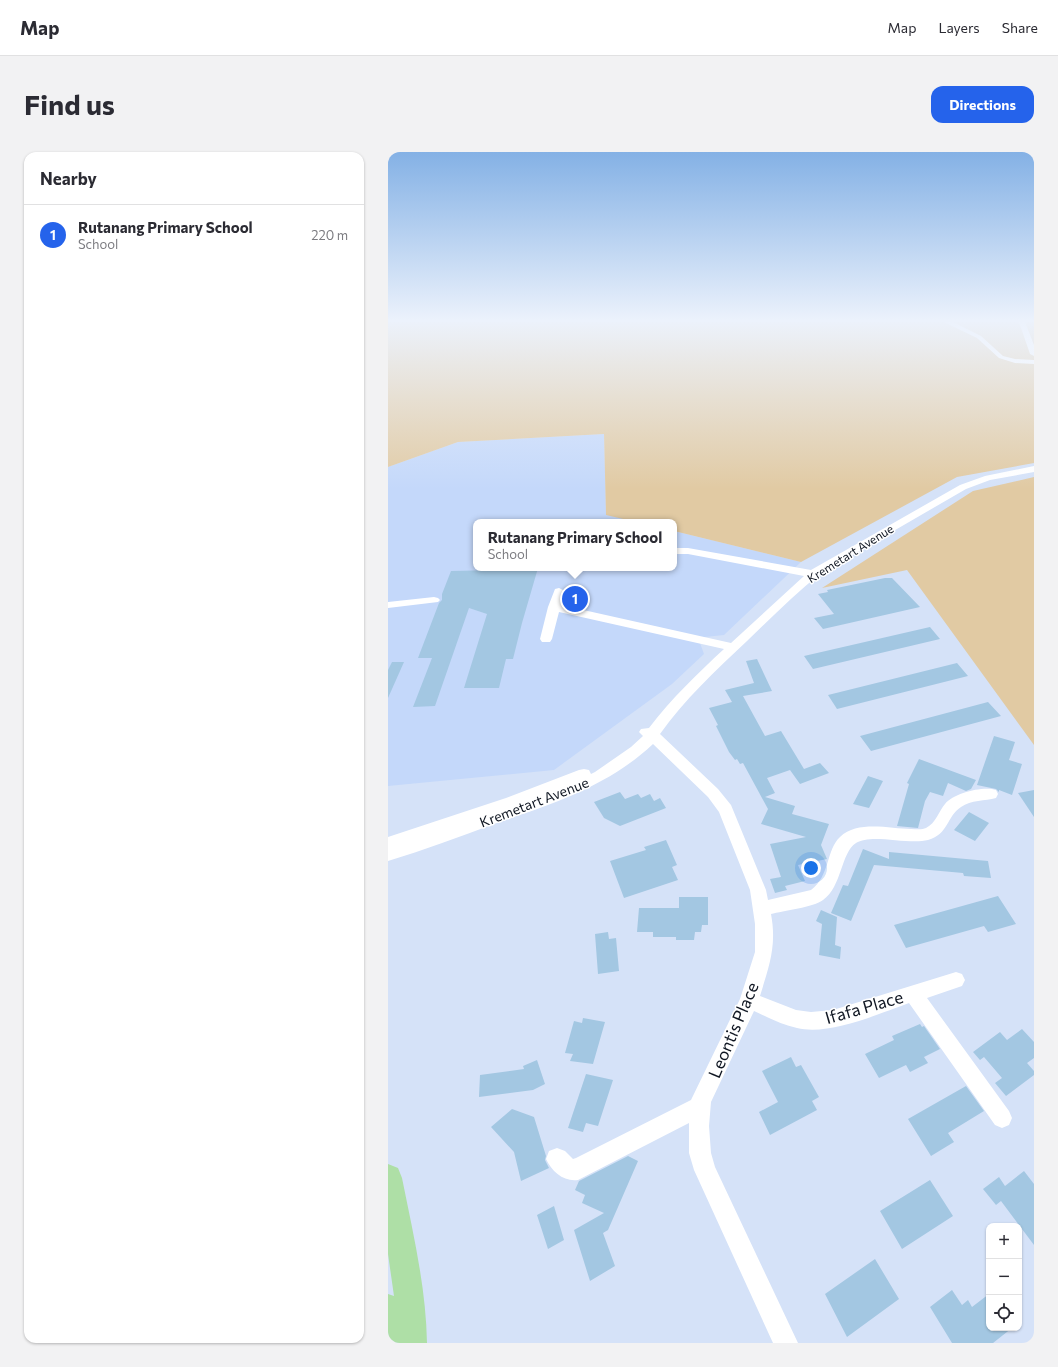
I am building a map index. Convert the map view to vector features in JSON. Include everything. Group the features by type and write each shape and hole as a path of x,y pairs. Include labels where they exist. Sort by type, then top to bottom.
{"main road":[{"path":"388,1178 404,1258 410,1306 411,1343"},
{"path":"388,1309 396,1343"}],"street":[{"name":"Kremetart Avenue","path":"388,855 547,800 587,783 624,760 711,668 798,586 813,574 963,487 988,478 1034,469"},
{"path":"677,551 688,551 813,574"},
{"path":"546,638 559,591"},
{"path":"388,605 434,600"},
{"path":"554,607 733,647"},
{"name":"Kremetart Avenue","path":"388,843 511,802 583,775 608,761 653,729"},
{"name":"Leontis Place","path":"653,729 726,809 758,890 764,924 764,952 749,1001 701,1101 699,1126 700,1154 705,1170 786,1343"},
{"path":"761,909 816,896 823,892 829,881 843,845 848,840 858,836 873,834 928,834 938,827 950,808 956,802 973,796 991,794"},
{"name":"Ifafa Place","path":"749,1001 780,1014 811,1021 834,1019 956,980"},
{"path":"913,993 1002,1118"},
{"path":"557,1159 570,1170 578,1169 701,1106"}],"shaded area":[{"path":"388,378 1034,378 1034,463 957,477 801,562 677,532 677,519 623,519 606,515 604,434 458,442 388,467"},
{"path":"604,434 606,514 625,519 473,519 473,571 677,571 677,532 801,562 724,635 705,637 700,643 704,654 672,684 554,770 388,786 388,467 458,442"},
{"path":"1034,477 1034,745 907,570 822,588 973,491"}],"building":[{"path":"451,571 537,571 513,659 506,659 499,688 464,688 487,614 469,608 435,706 413,707 432,658 418,658 439,603 442,600 442,594"},
{"path":"885,578 892,578 920,607 823,629 814,618 834,614 818,594 828,592 827,590"},
{"path":"930,627 940,639 813,669 804,656"},
{"path":"757,659 772,691 743,696 765,736 781,731 804,769 820,763 829,773 800,784 790,770 767,778 775,793 765,797 795,806 792,814 829,824 821,845 827,859 798,865 805,881 785,886 787,890 775,893 770,879 781,877 770,844 806,837 761,824 768,809 743,763 740,764 729,752 709,708 732,702 725,690 754,683 746,661"},
{"path":"392,662 404,662 388,698 388,670"},
{"path":"957,663 968,676 837,709 828,695"},
{"path":"988,702 1001,716 871,751 860,736"},
{"path":"994,736 1015,742 1009,760 1022,764 1012,795 999,790 999,792 996,789 977,785"},
{"path":"919,759 976,780 971,789 966,791 948,783 943,796 930,792 925,801 918,828 897,826 909,784 907,783"},
{"path":"868,776 883,781 869,808 853,804"},
{"path":"1034,790 1034,817 1018,793"},
{"path":"620,792 625,799 638,794 641,798 650,794 654,801 660,798 666,808 620,826 604,818 594,802"},
{"path":"969,812 989,823 975,841 954,830"},
{"path":"666,840 677,865 672,867 678,880 624,898 610,861 646,850 644,847"},
{"path":"863,849 889,859 889,852 988,861 991,878 964,876 963,873 874,865 851,921 831,913 843,885 848,886"},
{"path":"998,896 1016,924 988,932 984,926 906,948 894,925"},
{"path":"679,897 708,897 708,925 702,925 701,932 695,932 694,940 676,940 676,937 653,937 653,932 637,932 639,908 679,908"},
{"path":"821,910 837,917 835,945 841,947 840,959 819,955 822,924 816,921"},
{"path":"608,932 609,939 616,938 619,971 598,974 595,934"},
{"path":"583,1018 605,1022 593,1064 570,1061 573,1054 565,1053 574,1021 582,1023"},
{"path":"920,1024 922,1027 924,1026 940,1049 924,1057 928,1063 910,1072 906,1065 879,1078 865,1054 894,1040 892,1036"},
{"path":"1022,1029 1034,1042 1034,1058 1027,1063 1034,1071 1034,1075 1006,1096 995,1083 1002,1078 984,1057 980,1060 973,1052 1000,1032 1007,1040"},
{"path":"791,1057 796,1067 801,1065 819,1097 812,1101 817,1110 770,1135 759,1112 778,1102 762,1071"},
{"path":"537,1060 545,1084 533,1090 479,1097 480,1075 524,1069 523,1066"},
{"path":"586,1074 613,1080 598,1126 586,1123 583,1132 568,1128"},
{"path":"966,1086 984,1111 948,1133 954,1142 931,1156 908,1119"},
{"path":"512,1109 534,1117 546,1156 545,1160 549,1168 521,1181 514,1152 491,1127"},
{"path":"628,1156 638,1161 608,1230 603,1233 615,1266 590,1281 574,1230 604,1213 582,1203 585,1195 575,1190 579,1181"},
{"path":"1024,1171 1034,1184 1034,1245 1022,1229 1022,1223 1018,1223 1001,1201 996,1205 983,1189 999,1177 1005,1186"},
{"path":"930,1180 953,1216 902,1249 880,1211"},
{"path":"554,1206 564,1240 548,1249 537,1215"},
{"path":"875,1259 899,1299 847,1337 825,1294"},
{"path":"952,1290 962,1305 968,1300 972,1307 986,1296 986,1331 1008,1331 993,1343 952,1343 930,1307"}],"place":[{"name":"Rutanang Primary School","path":"575,599"}]}
